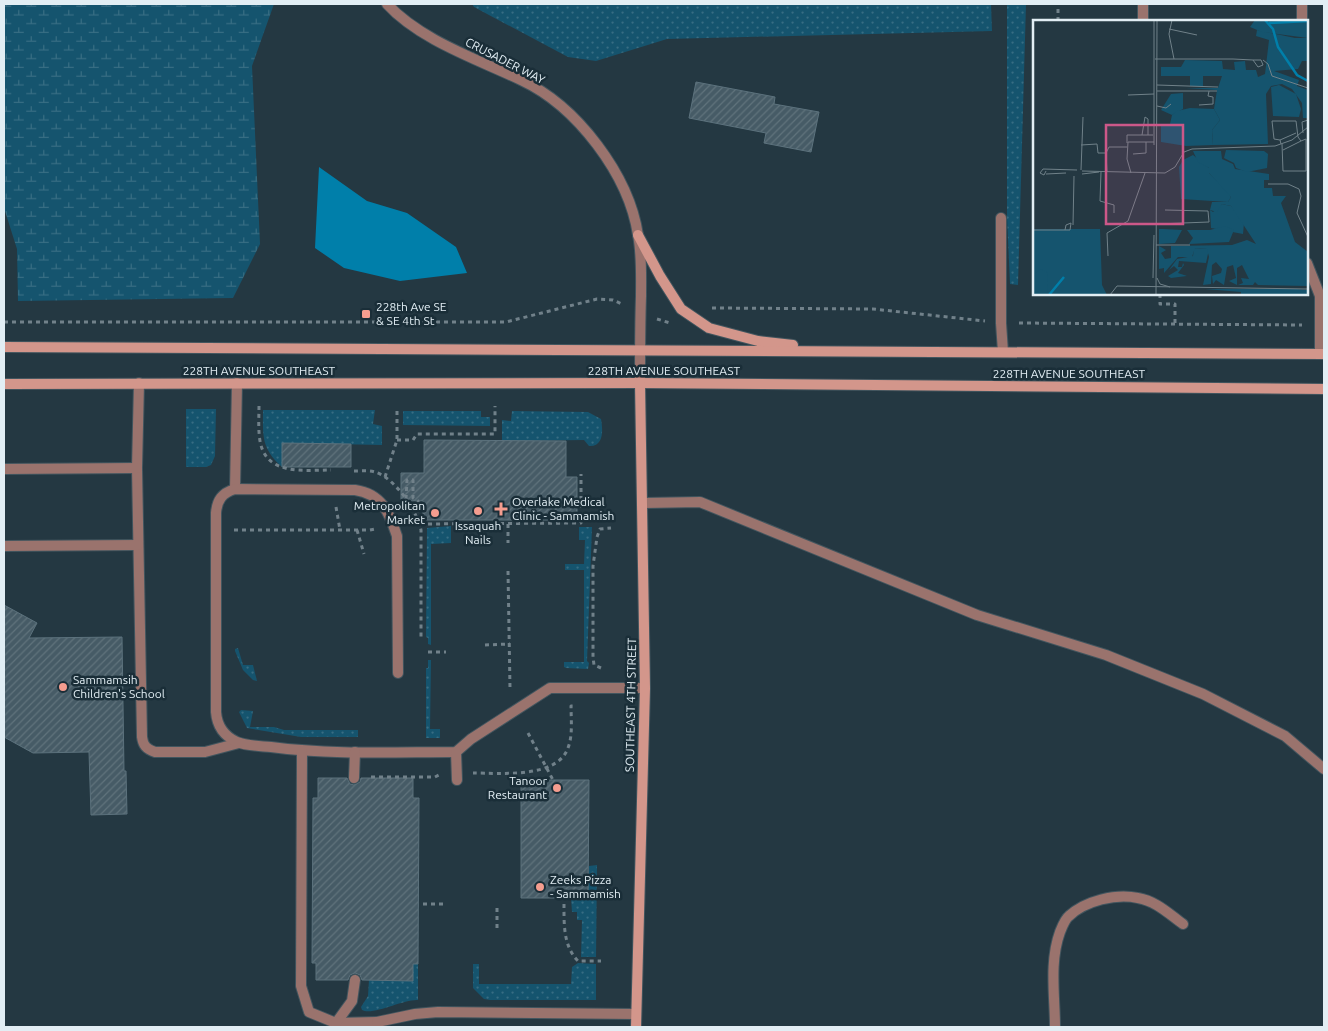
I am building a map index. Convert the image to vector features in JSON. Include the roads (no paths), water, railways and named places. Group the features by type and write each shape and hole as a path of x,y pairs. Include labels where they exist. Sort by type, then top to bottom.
{"main road":[{"path":"638,235 660,276 681,309 709,328 758,341 844,351"},
{"name":"228TH AVENUE SOUTHEAST","path":"4,347 1322,354"},
{"name":"228TH AVENUE SOUTHEAST","path":"4,384 640,383 1324,389"},
{"name":"SOUTHEAST 4TH STREET","path":"636,1027 645,688 640,383"}],"street":[{"name":"CRUSADER WAY","path":"387,4 422,34 525,82 559,105 581,126 606,156 631,204 638,235 641,265 640,383"},
{"path":"1143,4 1143,20"},
{"path":"1302,4 1302,20"},
{"path":"1001,218 1001,323 1003,352"},
{"path":"1308,266 1320,296 1322,354"},
{"path":"139,383 137,468 141,727 143,745 155,752 205,752 239,742"},
{"path":"235,489 237,383"},
{"path":"4,469 137,468"},
{"path":"398,673 397,536 392,519 378,500 368,492 355,490 235,489 221,496 217,504 215,692 217,722 226,735 239,742 302,751 456,752 550,688 645,688"},
{"path":"643,503 700,502 977,615 1106,655 1204,694 1285,736 1324,769"},
{"path":"4,546 138,545"},
{"path":"302,751 300,986 309,1012 336,1023 377,1025 415,1014 438,1012 636,1014"},
{"path":"354,778 355,752"},
{"path":"456,752 457,780"},
{"path":"1055,1027 1054,954 1060,932 1068,916 1089,904 1106,899 1137,898 1158,905 1184,924"},
{"path":"336,1023 352,1001 355,980"}],"place":[{"name":"228th Ave SE & SE 4th St","path":"366,314"},
{"name":"Overlake Medical Clinic - Sammamish","path":"501,509"},
{"name":"Issaquah Nails","path":"478,511"},
{"name":"Metropolitan Market","path":"435,513"},
{"name":"Sammamsih Children's School","path":"63,687"},
{"name":"Tanoor Restaurant","path":"557,788"},
{"name":"Zeeks Pizza - Sammamish","path":"540,887"}]}
